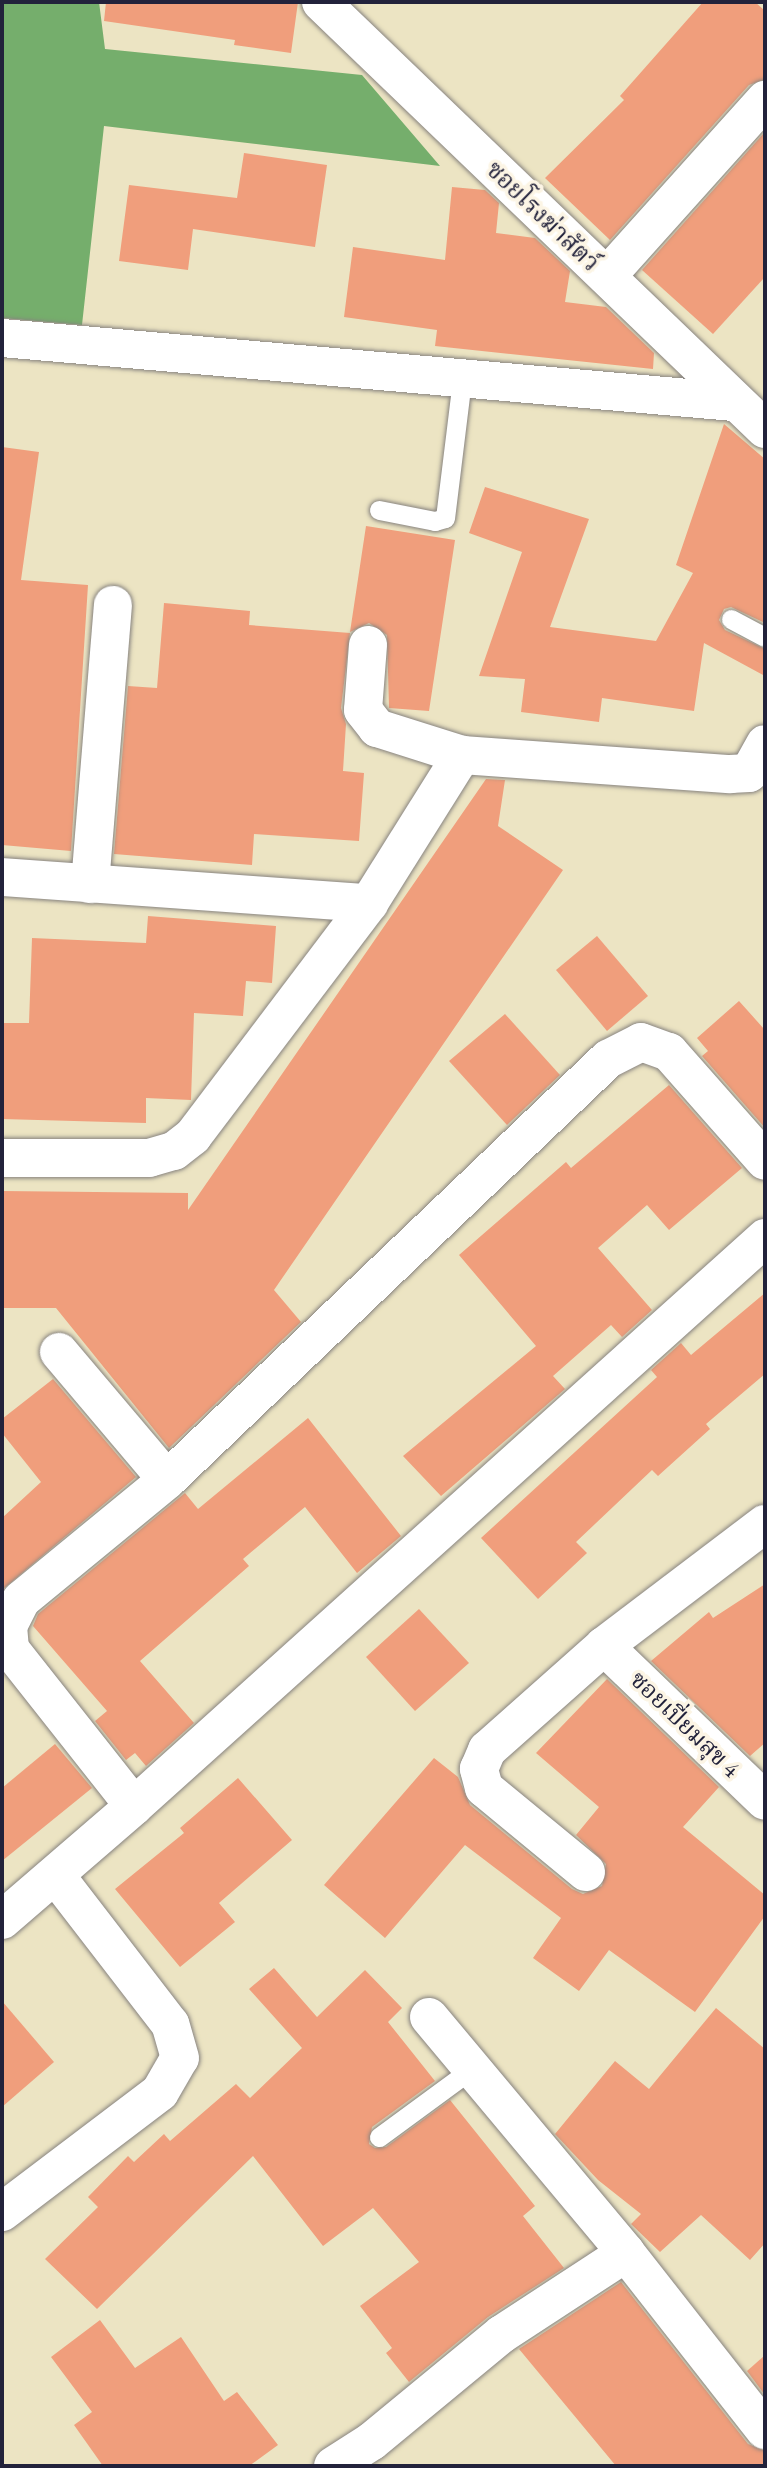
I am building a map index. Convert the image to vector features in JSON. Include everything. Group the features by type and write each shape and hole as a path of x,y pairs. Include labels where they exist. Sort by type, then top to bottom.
{"street":[{"name":"ซอยโรงฆ่าสัตว์","path":"331,5 733,402 765,429"},
{"path":"607,276 765,100"},
{"path":"2,338 733,402"},
{"path":"90,884 113,606"},
{"path":"368,645 363,710 377,728 462,755 748,774 765,744"},
{"path":"2,1158 149,1158 174,1151 193,1136 369,903 462,755"},
{"path":"2,877 369,903"},
{"path":"134,1806 10,1649 8,1626 21,1600 167,1480 608,1059 641,1042 669,1052 765,1161"},
{"path":"2,1920 56,1876 765,1238"},
{"path":"59,1352 167,1480"},
{"path":"586,1872 484,1788 479,1769 487,1750 604,1646 765,1524"},
{"name":"ซอยเปี่ยมสุข 4","path":"604,1646 765,1801"},
{"path":"2,2212 160,2092 180,2059 170,2024 56,1876"},
{"path":"429,2017 626,2253 765,2430"},
{"path":"333,2466 372,2441 502,2334 626,2253"}],"lane":[{"path":"379,510 435,521 445,518 462,379"},
{"path":"731,619 765,637"},
{"path":"379,2137 473,2068"}],"green space":[{"path":"2,2 99,2 105,49 362,75 440,166 104,126 82,325 2,318"}],"building":[{"path":"106,2 298,2 291,53 234,45 235,40 104,21"},
{"path":"703,2 755,2 765,11 765,79 749,85 610,240 545,178 624,100 620,96"},
{"path":"765,132 765,277 713,334 642,270"},
{"path":"244,153 327,165 315,247 193,229 188,270 119,261 129,185 237,198"},
{"path":"452,187 485,190 499,203 496,233 535,238 570,271 565,302 606,307 654,353 653,369 435,346 437,330 344,317 353,247 445,260"},
{"path":"724,424 765,459 765,623 731,607 724,609 719,620 725,630 765,649 765,676 704,643 694,711 602,698 599,722 521,712 525,679 479,676 522,552 469,533 485,487 589,519 550,627 656,641 693,573 676,565"},
{"path":"2,447 39,452 21,580 88,585 71,851 2,845"},
{"path":"366,526 455,540 429,711 389,708 387,635 369,623 350,632"},
{"path":"164,603 250,611 249,625 350,633 341,708 346,724 343,771 364,773 359,841 254,834 252,865 114,854 128,686 157,688"},
{"path":"486,779 505,780 498,826 563,870 274,1290 301,1322 169,1448 56,1308 2,1308 2,1191 188,1193 188,1210"},
{"path":"148,916 276,926 272,983 246,981 243,1016 194,1013 191,1100 146,1098 146,1123 2,1119 2,1023 29,1023 32,938 146,943"},
{"path":"597,936 648,996 607,1031 556,970"},
{"path":"739,1001 765,1030 765,1128 702,1056 708,1051 697,1038"},
{"path":"505,1014 560,1075 507,1125 449,1061"},
{"path":"669,1085 742,1168 669,1230 647,1205 598,1248 652,1310 622,1337 611,1325 553,1376 565,1389 441,1496 403,1456 536,1346 459,1255 566,1162 571,1168"},
{"path":"765,1293 765,1374 706,1424 710,1429 658,1476 652,1470 576,1542 587,1553 538,1599 481,1538 657,1377 651,1370 681,1343 691,1355"},
{"path":"53,1379 136,1477 2,1590 2,1518 41,1482 2,1433 2,1419"},
{"path":"308,1418 401,1536 357,1573 305,1507 243,1559 249,1566 140,1661 194,1723 146,1766 135,1753 126,1760 95,1721 107,1711 33,1626 38,1614 185,1493 198,1509"},
{"path":"765,1584 765,1743 750,1756 651,1661 709,1612 713,1618"},
{"path":"419,1609 469,1663 415,1711 366,1657"},
{"path":"607,1679 719,1787 683,1827 765,1895 765,1916 695,2012 609,1950 579,1991 533,1958 561,1918 465,1845 385,1938 324,1885 434,1758 458,1777 470,1805 572,1889 583,1894 602,1886 606,1864 576,1835 599,1807 536,1753"},
{"path":"55,1744 92,1788 2,1861 2,1788"},
{"path":"238,1778 292,1840 219,1903 235,1922 180,1967 115,1889 184,1833 180,1828"},
{"path":"274,1968 317,2017 365,1970 402,2008 388,2022 435,2081 372,2127 369,2144 375,2148 386,2147 450,2100 535,2206 523,2216 564,2268 488,2317 409,2382 386,2353 392,2348 360,2306 419,2262 373,2208 323,2246 253,2156 97,2309 45,2259 98,2207 88,2197 128,2156 134,2162 164,2134 170,2141 236,2084 250,2098 302,2048 249,1989"},
{"path":"2,2001 54,2062 2,2107"},
{"path":"716,2008 765,2049 765,2243 750,2260 701,2215 660,2252 631,2224 641,2214 598,2180 555,2134 615,2061 649,2089"},
{"path":"621,2282 748,2444 765,2451 765,2466 616,2466 519,2349"},
{"path":"100,2320 135,2368 181,2337 224,2401 237,2392 278,2445 249,2466 103,2466 74,2425 92,2412 51,2357"},
{"path":"765,2355 765,2395 747,2371"}]}
